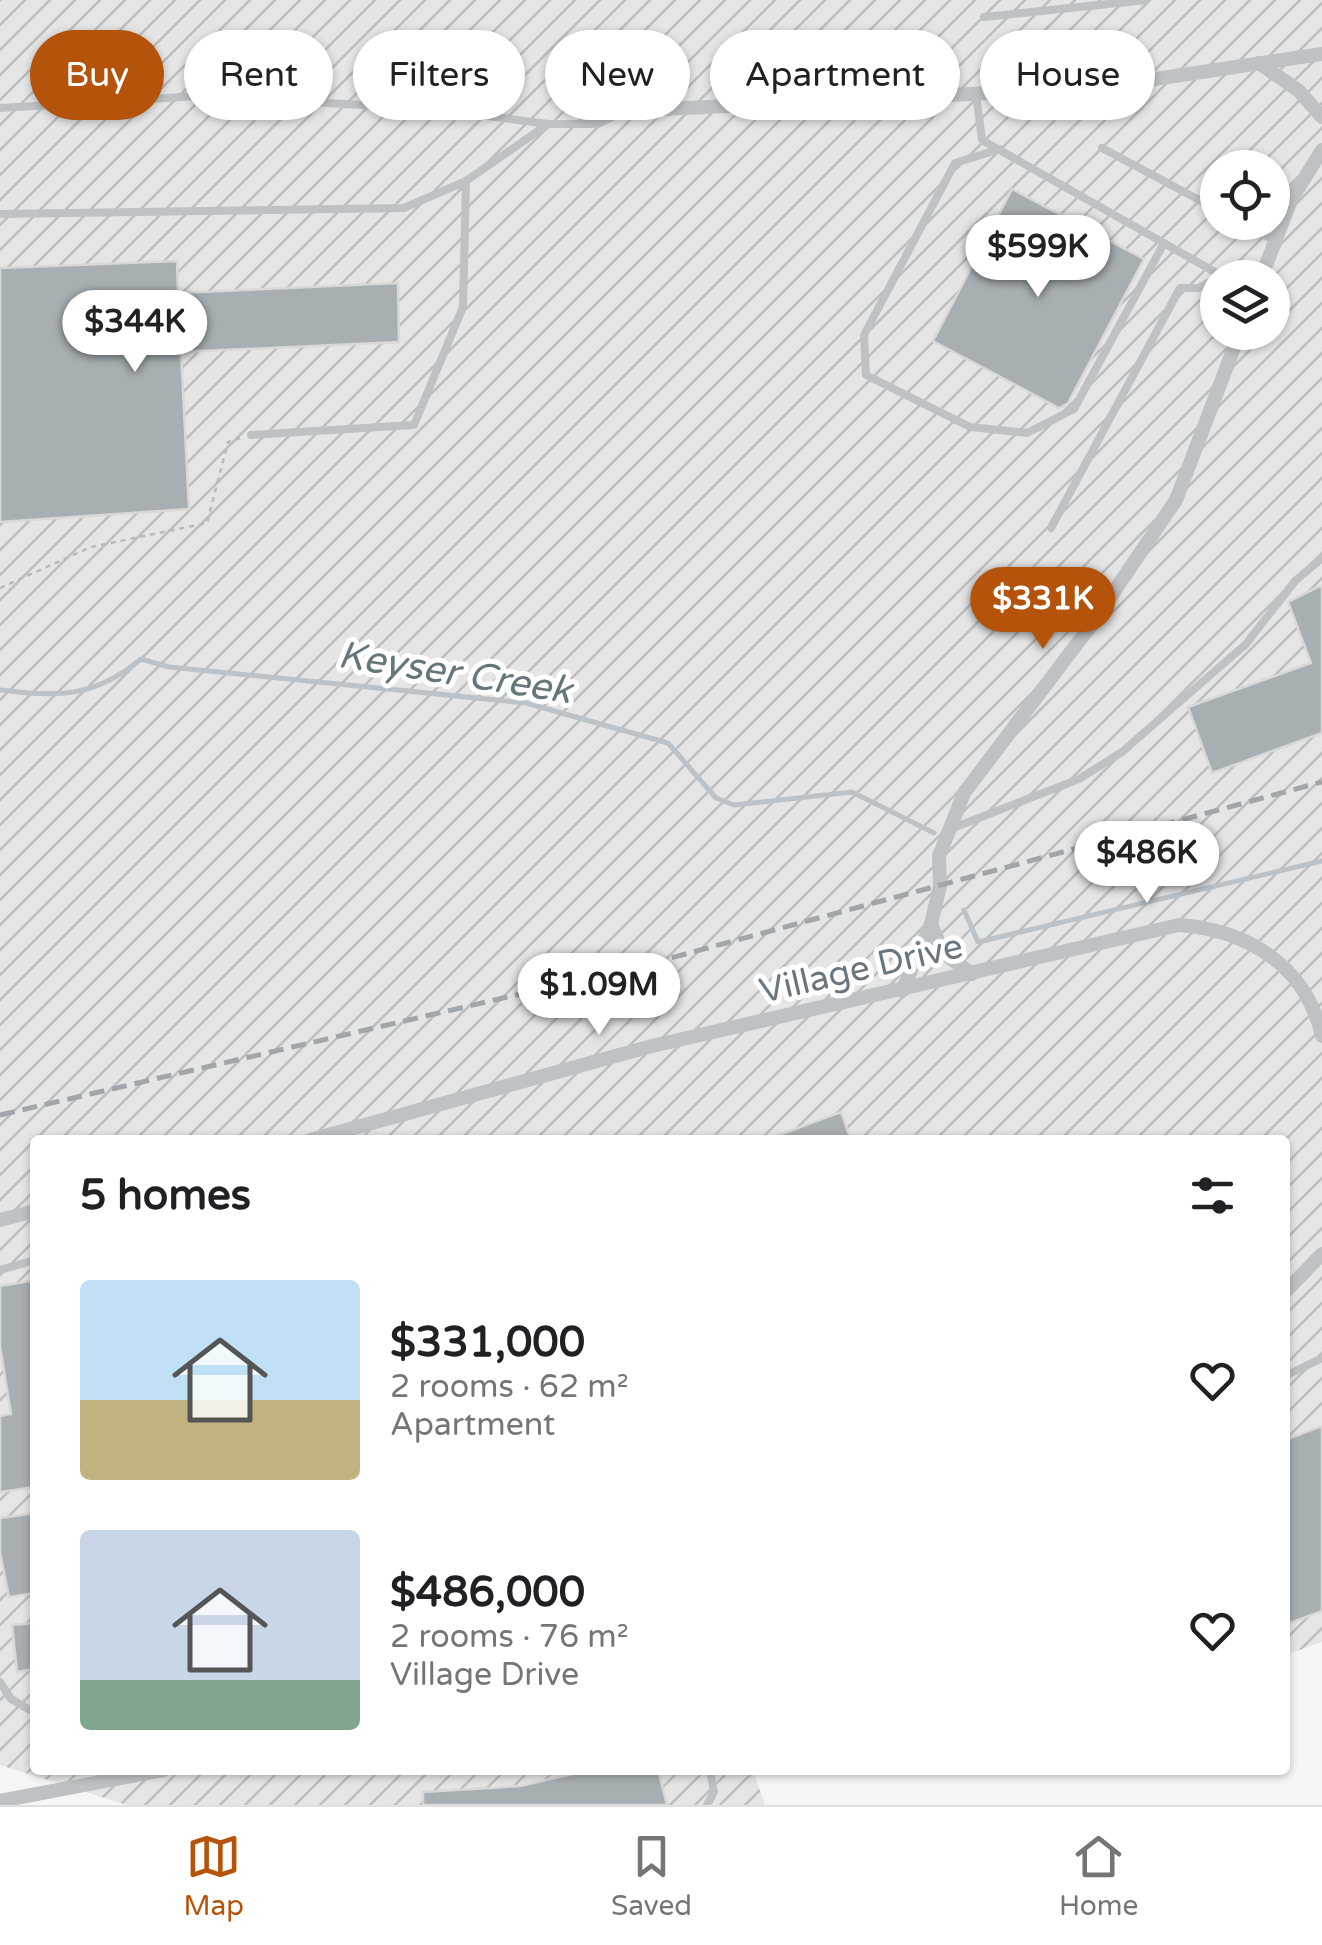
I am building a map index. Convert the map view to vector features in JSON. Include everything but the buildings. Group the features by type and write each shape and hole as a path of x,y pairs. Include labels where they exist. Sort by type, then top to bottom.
{"street":[{"path":"690,109 1095,88 1322,54"},
{"path":"1259,64 1300,91 1322,117"},
{"path":"1268,260 1291,200 1322,150"},
{"path":"902,992 930,924 940,886 939,856 964,794 1092,624 1176,500 1233,350"},
{"path":"930,924 943,953 972,974"},
{"name":"Village Drive","path":"328,1135 652,1046 902,992 1151,928 1210,927 1260,946 1284,966 1316,1009 1321,1030"},
{"path":"0,1220 30,1212"},
{"path":"1290,1287 1322,1254"},
{"path":"0,1800 136,1775"}],"lane":[{"path":"984,16 1146,0"},
{"path":"976,94 982,140 1200,264"},
{"path":"0,108 199,96 434,109 548,124 598,124 607,120"},
{"path":"0,214 404,208 466,182 548,124"},
{"path":"1102,148 1200,200"},
{"path":"1000,149 955,163 864,335 866,375 970,427 1027,432 1074,409 1164,243"},
{"path":"251,435 414,425 463,306 466,182"},
{"path":"1051,528 1180,288 1200,287"},
{"path":"949,830 974,816 1079,779 1122,752 1246,644 1295,582 1322,558"},
{"path":"0,1270 30,1261"},
{"path":"1290,1374 1322,1358"},
{"path":"0,1682 11,1698 30,1710"},
{"path":"707,1805 714,1792 711,1775"}],"path":[{"path":"0,588 90,547 207,523 228,442 251,435"}],"shaded area":[{"path":"0,0 1322,0 1322,1642 1290,1653 1290,1135 30,1135 30,1774 0,1765"},
{"path":"32,1775 755,1775 765,1805 127,1805"}],"waterway":[{"name":"Keyser Creek","path":"0,690 75,692 107,681 141,659 169,667 526,703 668,743 716,798 734,805 852,792 934,833"},
{"name":"Keyser Creek","path":"964,910 978,942 1322,861"}],"railway":[{"path":"0,1115 641,966 1322,782"}]}
